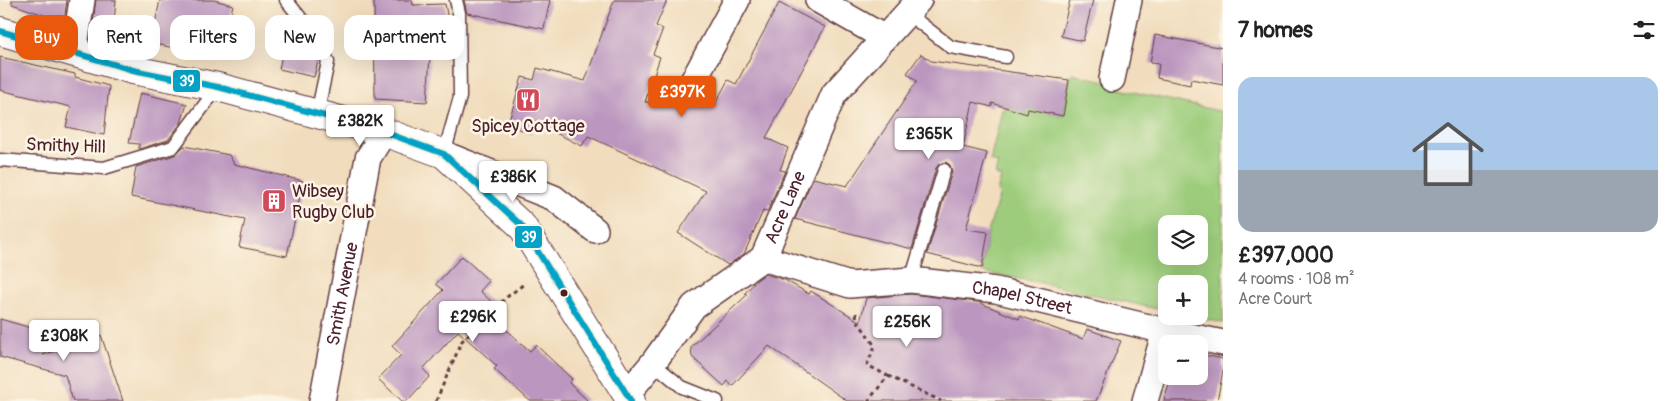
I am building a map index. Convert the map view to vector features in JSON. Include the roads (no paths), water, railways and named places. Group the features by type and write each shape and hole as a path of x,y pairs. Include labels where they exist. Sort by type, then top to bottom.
{"main road":[{"path":"0,31 15,35"},
{"path":"78,53 133,70 218,88 384,132 444,154 522,226 629,397"}],"street":[{"path":"78,26 82,0"},
{"path":"687,92 737,0"},
{"path":"818,0 885,38"},
{"path":"1112,79 1129,0"},
{"name":"Acre Lane","path":"629,397 694,306 763,258 834,94 913,7"},
{"name":"Smith Avenue","path":"322,401 368,158 384,132"},
{"path":"444,154 554,198 595,230"},
{"name":"Chapel Street","path":"763,258 850,285 911,280 996,290 1164,331 1223,343"},
{"path":"1145,401 1164,331"}],"lane":[{"path":"286,0 321,43 328,62 317,114"},
{"path":"444,154 460,96 459,13 456,0"},
{"path":"913,7 951,47 1006,57"},
{"name":"Smithy Hill","path":"0,160 104,168 173,146 218,88"},
{"path":"911,280 944,170"},
{"path":"653,363 682,387 718,401"}],"place":[{"name":"Spicey Cottage","path":"528,100"},
{"name":"Wibsey Rugby Club","path":"274,201"}]}
